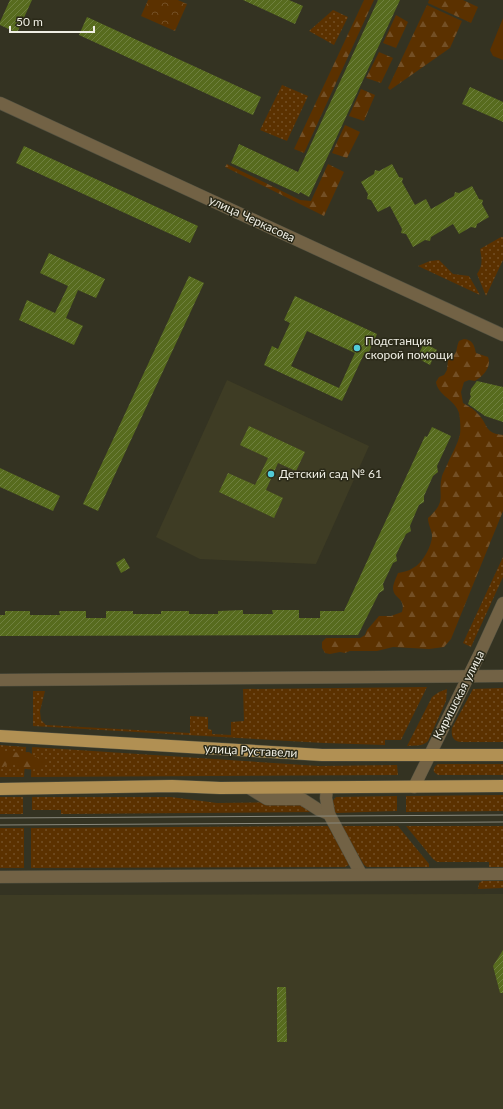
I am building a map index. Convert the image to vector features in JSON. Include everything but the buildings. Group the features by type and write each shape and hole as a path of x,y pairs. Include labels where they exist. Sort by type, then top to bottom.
{"main road":[{"name":"улица Руставели","path":"0,736 322,755 503,755"},
{"path":"0,789 172,786 327,788 503,786"}],"street":[{"name":"улица Черкасова","path":"0,103 503,336"},
{"name":"Киришская улица","path":"414,787 503,603"},
{"path":"0,680 503,676"},
{"path":"249,788 267,799 302,799 319,810 329,814"},
{"path":"327,788 326,798 329,814 361,874"},
{"path":"0,877 503,874"}],"shaded area":[{"name":"Детский сад № 61","path":"227,380 369,446 316,564 200,559 156,537"},
{"path":"503,894 503,1109 0,1109 0,895"}],"green space":[{"path":"148,0 178,0 187,4 175,31 141,16"},
{"path":"364,0 374,0 304,153 294,149"},
{"path":"429,0 463,0 478,7 471,23 428,3"},
{"path":"427,5 462,21 450,48 390,90 388,88"},
{"path":"333,10 348,17 334,45 309,31"},
{"path":"396,15 408,22 396,48 383,43"},
{"path":"503,18 503,60 493,56 490,50"},
{"path":"379,52 393,58 381,83 366,78"},
{"path":"282,85 308,96 287,141 260,130"},
{"path":"361,89 375,95 364,121 349,116"},
{"path":"345,125 360,132 347,158 332,153"},
{"path":"227,164 300,200 311,201 328,164 344,172 324,216 225,167"},
{"path":"503,237 503,260 486,296 477,274 482,262 480,249"},
{"path":"439,260 453,274 469,276 480,295 418,266 430,261"},
{"path":"464,339 473,343 476,353 488,357 489,361 488,368 484,374 475,381 469,380 464,382 461,392 463,403 481,417 489,430 503,435 503,511 451,639 444,647 429,649 393,647 377,651 325,653 322,648 322,642 326,638 360,638 365,635 367,630 379,616 391,616 402,612 403,607 401,601 395,595 393,589 394,583 398,573 408,571 420,563 432,540 428,518 438,507 440,502 442,476 460,434 460,418 457,408 440,391 436,382 447,370 448,359 454,355 459,341"},
{"path":"503,557 503,577 471,647 463,643"},
{"path":"427,687 401,740 385,740 385,745 324,743 33,726 33,691 45,691 40,711 41,720 46,725 190,733 190,716 208,717 208,729 212,730 212,734 231,735 231,722 244,721 243,689"},
{"path":"503,688 503,742 461,742 454,739 452,735 452,728 473,689"},
{"path":"447,689 446,701 428,741 421,745 407,746 432,697"},
{"path":"0,745 26,747 24,777 0,777"},
{"path":"32,747 319,766 397,765 398,775 31,777"},
{"path":"29,752 47,763 43,768 26,769 11,763 0,769 0,753"},
{"path":"438,764 503,764 503,775 438,775 434,772 434,767"},
{"path":"503,795 503,811 406,812 406,796"},
{"path":"397,796 397,811 335,813 333,810 332,802 336,797"},
{"path":"0,797 23,797 23,814 0,814"},
{"path":"32,797 171,797 217,803 296,802 316,812 61,814 61,810 32,810"},
{"path":"328,826 348,861 349,865 345,867 31,868 31,828"},
{"path":"341,826 398,826 429,864 429,867 367,867 364,865"},
{"path":"406,826 503,826 503,867 489,867 489,862 437,862"},
{"path":"0,828 24,828 24,868 0,868"},
{"path":"482,881 503,881 503,888 478,889 479,883"}],"tram line":[{"path":"0,818 503,815"},
{"path":"0,825 503,822"}],"place":[{"name":"Подстанция скорой помощи","path":"357,348"},
{"name":"Детский сад № 61","path":"271,474"}]}
